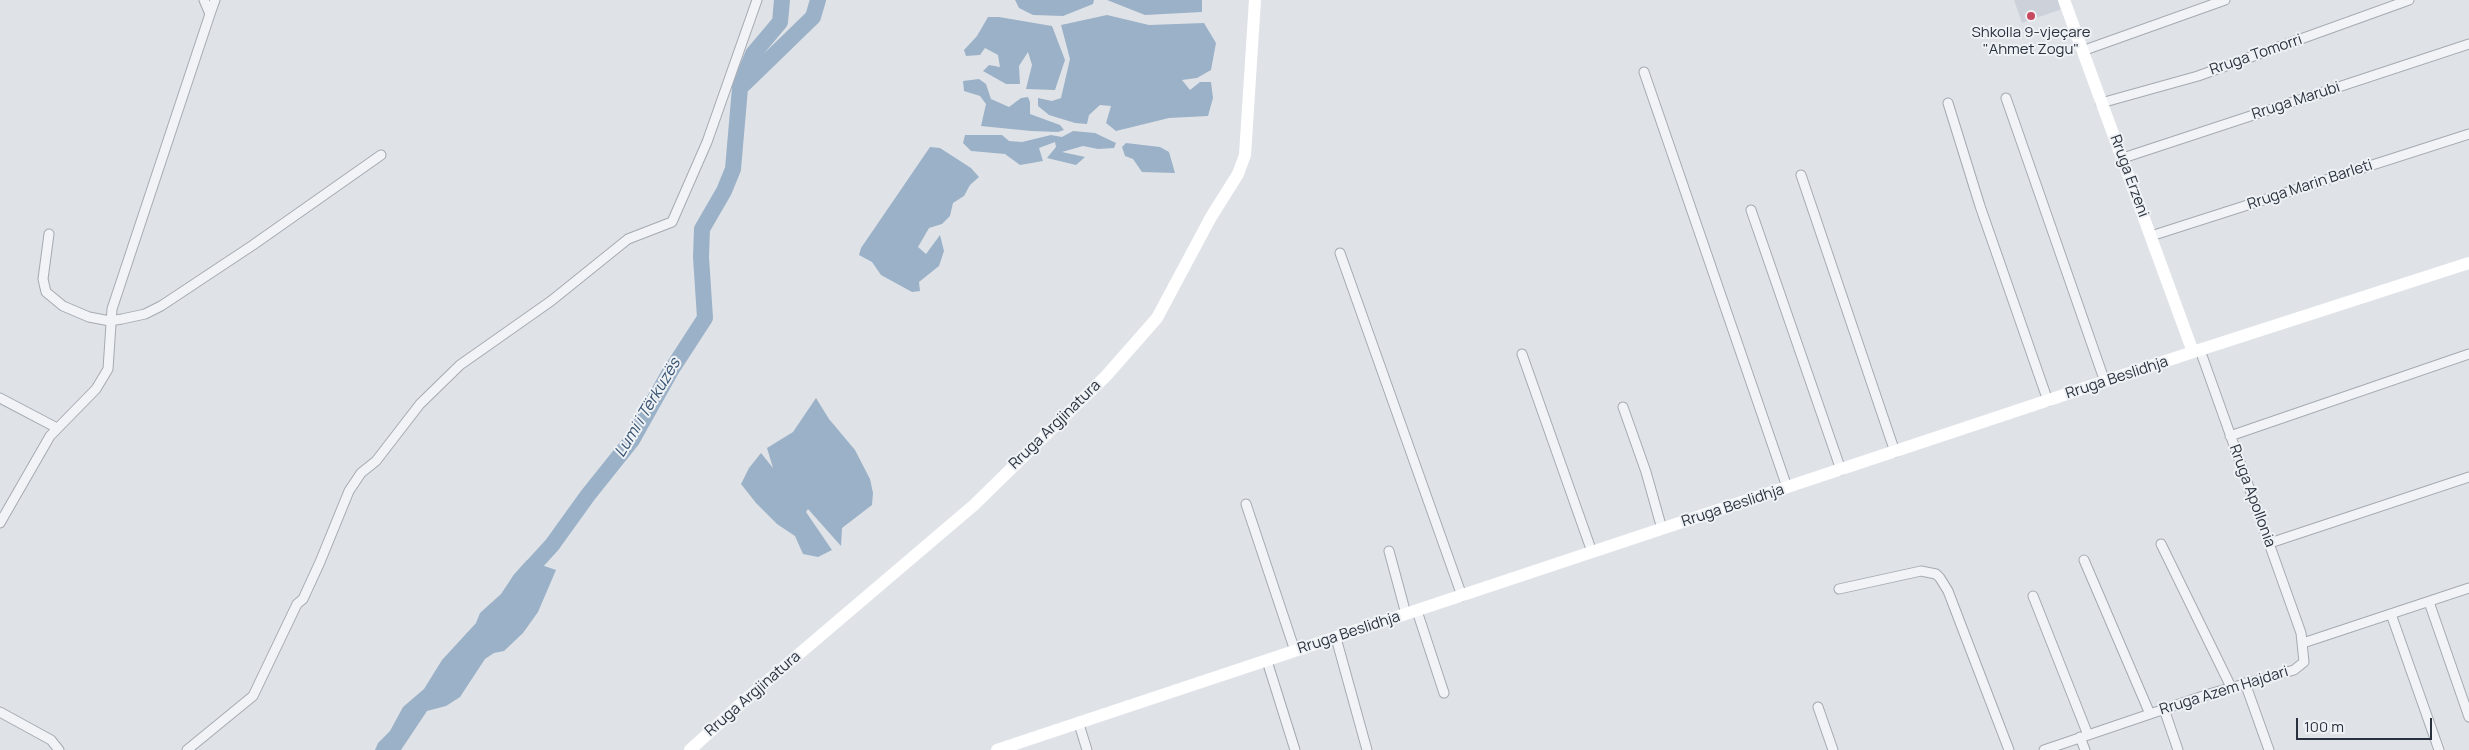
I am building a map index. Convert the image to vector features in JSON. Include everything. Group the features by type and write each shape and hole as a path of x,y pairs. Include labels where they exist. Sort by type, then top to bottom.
{"main road":[{"name":"Rruga Argjinatura","path":"690,750 752,694 974,504 1106,376 1157,318 1211,217 1238,174 1245,155 1255,0"},
{"name":"Rruga Erzeni","path":"2064,0 2151,236 2196,351"},
{"name":"Rruga Beslidhja","path":"997,750 1026,746 1079,724 1295,651 2196,351 2469,263"}],"street":[{"path":"204,0 210,14"},
{"path":"0,522 57,428 102,381 109,361 112,309 215,0"},
{"path":"187,750 253,696 297,604 303,599 349,491 361,473 376,461 420,404 460,365 551,301 628,239 672,222 707,142 756,0"},
{"path":"2082,51 2225,0"},
{"name":"Rruga Tomorri","path":"2102,103 2198,76 2409,0"},
{"name":"Rruga Marubi","path":"2123,158 2469,44"},
{"path":"1644,72 1787,487"},
{"path":"2006,98 2105,382"},
{"path":"1948,103 1980,206 2048,401"},
{"name":"Rruga Marin Barleti","path":"2151,236 2469,134"},
{"path":"49,234 43,279 46,292 64,306 89,317 110,321 145,314 253,245 380,155"},
{"path":"1801,176 1895,452"},
{"path":"1751,210 1841,470"},
{"path":"1340,253 1462,596"},
{"name":"Rruga Apollonia","path":"2196,351 2270,543 2303,643"},
{"path":"1522,354 1592,552"},
{"path":"2230,436 2469,354"},
{"path":"0,398 57,428"},
{"path":"1623,407 1646,472 1662,529"},
{"path":"2270,543 2469,477"},
{"path":"1246,504 1295,651"},
{"path":"2161,544 2230,687"},
{"path":"1389,552 1411,613 1444,693"},
{"path":"2084,560 2150,714"},
{"path":"1839,589 1921,571 1936,574 1940,578 1970,647 2009,750"},
{"path":"2303,643 2469,588"},
{"path":"2033,596 2084,736 2084,750"},
{"path":"2429,602 2469,717"},
{"path":"2391,614 2439,750"},
{"path":"1336,638 1367,750"},
{"name":"Rruga Azem Hajdari","path":"2044,750 2230,687 2294,670 2301,666 2304,656 2303,643"},
{"path":"1267,661 1295,750"},
{"path":"2245,684 2269,750"},
{"path":"1818,707 1833,750"},
{"path":"2164,709 2178,750"},
{"path":"0,712 50,740 59,750"},
{"path":"1079,724 1087,750"}],"shaded area":[{"name":"Shkolla 9-vjeçare \"Ahmet Zogu\"","path":"2014,0 2059,0 2062,9 2022,23"}],"water":[{"path":"1015,0 1094,0 1093,4 1063,16 1033,15 1019,8"},
{"path":"1107,0 1202,0 1202,12 1145,15"},
{"path":"1107,15 1149,25 1204,23 1216,43 1211,70 1197,78 1182,80 1190,90 1200,82 1211,82 1213,98 1208,116 1169,118 1116,131 1106,123 1111,106 1100,105 1089,115 1087,124 1075,123 1049,115 1038,106 1038,98 1052,101 1061,98 1070,59 1061,25"},
{"path":"988,17 999,17 1052,26 1065,60 1055,90 1026,89 1032,65 1028,52 1019,66 1020,84 1006,84 983,71 989,65 1000,67 998,55 985,48 980,55 966,56 964,50 977,36"},
{"path":"979,79 986,84 991,99 1009,107 1021,98 1028,97 1030,114 1060,125 1064,130 1058,132 1031,131 981,126 986,104 980,96 964,91 963,81"},
{"path":"1073,131 1095,133 1116,143 1114,148 1098,149 1083,146 1062,152 1085,157 1076,165 1047,158 1056,147 1055,142 1039,148 1043,161 1020,165 1005,154 971,151 963,143 965,135 1002,135 1009,141 1022,142 1051,135 1062,137"},
{"path":"1126,143 1160,147 1169,152 1175,173 1142,172 1133,159 1125,156 1122,147"},
{"path":"930,147 940,148 971,168 979,177 970,185 964,196 953,203 950,216 942,224 929,228 918,247 926,254 940,235 944,251 939,266 919,282 920,291 912,292 881,275 872,262 859,255 861,248"},
{"path":"816,398 829,419 855,450 870,479 873,493 872,505 842,528 841,546 808,509 806,512 832,550 818,557 803,554 795,536 777,524 756,503 741,484 749,468 761,453 773,468 767,448 793,432"},
{"path":"527,560 556,570 538,612 523,633 504,651 494,653 485,659 460,697 446,706 427,711 401,750 375,750 378,743 390,731 403,707 424,689 442,660 476,623 480,613 501,594"}],"waterway":[{"name":"Lumi i Tërkuzës","path":"520,580 552,545 588,495 632,440 670,372 705,318 701,257 702,229 724,191 733,169 740,88 753,54 780,22 782,0"},
{"path":"743,85 813,17 818,0"}],"place":[{"name":"Shkolla 9-vjeçare \"Ahmet Zogu\"","path":"2031,16"}]}
